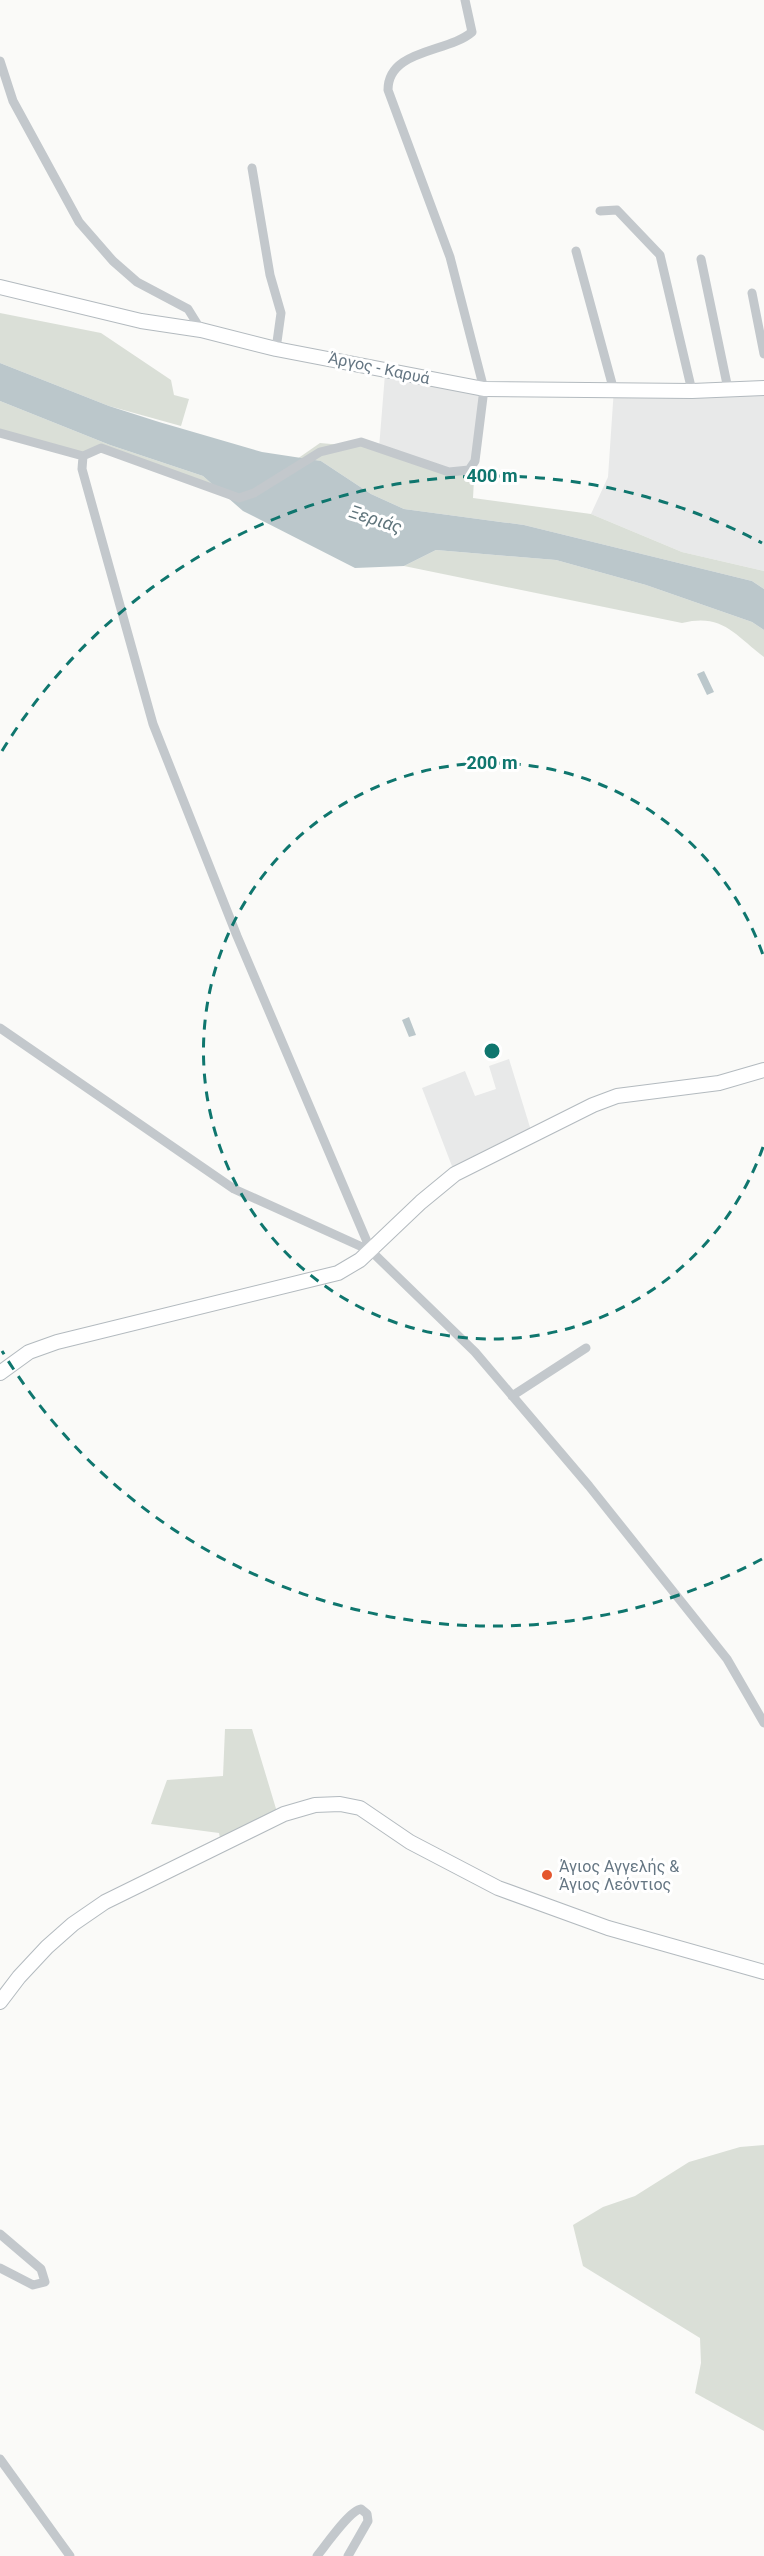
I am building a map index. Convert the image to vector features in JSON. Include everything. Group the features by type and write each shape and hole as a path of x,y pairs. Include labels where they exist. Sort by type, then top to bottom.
{"street":[{"path":"0,433 83,456 101,448 239,498 254,493 320,452 361,442 449,472 469,470 475,461 484,389 450,257 388,90 388,78 392,69 411,58 464,39 472,32 465,0"},
{"path":"0,61 13,101 26,128 79,222 113,261 137,282 188,309 201,330"},
{"path":"252,168 270,275 281,313 276,349"},
{"path":"600,211 617,210 658,253 692,391"},
{"path":"576,251 614,390"},
{"path":"701,259 728,389"},
{"name":"Άργος - Καρυά","path":"0,286 141,321 201,330 276,349 484,389 692,391 764,388"},
{"path":"752,292 764,354"},
{"path":"83,456 82,469 153,724 237,936 371,1251"},
{"path":"0,1028 234,1189 371,1251 442,1317 512,1396 705,1629 727,1659 764,1723"},
{"path":"0,1373 21,1356 47,1345 328,1276 350,1268 371,1251 406,1215 455,1174 593,1105 624,1094 719,1083 764,1070"},
{"path":"512,1396 586,1348"},
{"path":"0,2002 47,1947 73,1924 105,1902 284,1814 315,1805 339,1804 360,1808 420,1848 498,1888 608,1928 764,1972"},
{"path":"0,2234 41,2269 45,2282 33,2285 0,2268"},
{"path":"0,2459 69,2556"},
{"path":"317,2556 337,2534 349,2514 361,2509 367,2514 368,2520 348,2556"}],"shaded area":[{"path":"0,313 101,333 171,380 174,395 189,399 181,426 109,406 0,363"},
{"path":"385,374 484,394 475,461 461,472 379,448"},
{"path":"764,385 764,571 682,552 591,514 608,477 614,388"},
{"path":"0,401 110,445 203,476 222,492 101,449 83,456 0,433"},
{"path":"361,442 461,472 475,461 473,498 591,514 682,552 764,571 764,589 752,581 524,525 404,509 371,494 321,461 297,459 320,443 342,445"},
{"path":"436,550 556,560 646,585 752,622 764,630 764,657 735,633 718,623 696,621 682,623 404,566"},
{"path":"509,1059 533,1137 455,1174 422,1088 465,1071 475,1096 496,1089 489,1066"},
{"path":"225,1729 252,1729 277,1812 220,1838 219,1833 151,1824 167,1780 223,1776"},
{"path":"764,2145 764,2431 695,2393 701,2363 700,2338 583,2266 573,2225 603,2207 635,2196 689,2162 740,2147"}],"water":[{"name":"Ξεριάς","path":"0,363 109,406 159,422 262,452 321,461 371,494 404,509 524,525 752,581 764,589 764,630 752,622 646,585 556,560 436,550 404,566 355,568 243,511 203,476 110,445 0,401"},
{"path":"704,671 714,692 707,695 697,674"},
{"path":"409,1017 416,1035 409,1037 402,1020"}],"place":[{"name":"Άγιος Αγγελής & Άγιος Λεόντιος","path":"547,1875"}]}
